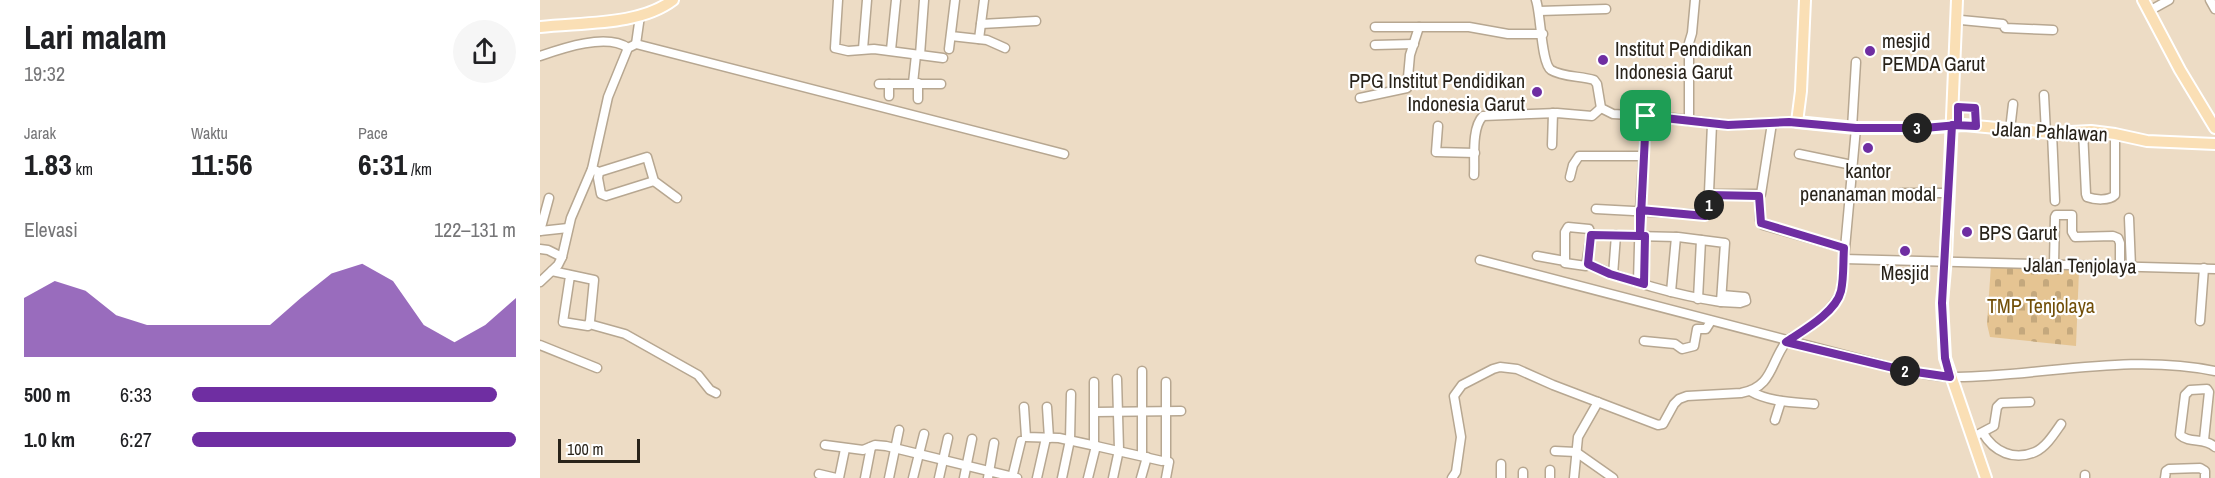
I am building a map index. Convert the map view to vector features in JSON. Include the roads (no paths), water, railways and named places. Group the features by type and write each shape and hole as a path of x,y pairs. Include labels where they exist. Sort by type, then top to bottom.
{"main road":[{"path":"540,27 640,16 662,8 673,0"},
{"path":"1797,122 1801,91 1805,0"},
{"path":"1957,0 1959,24"},
{"path":"1962,0 1956,78 1949,262 1942,303 1945,358 1980,434 1992,478"},
{"path":"2143,0 2180,70 2212,116 2215,128"},
{"name":"Jalan Pahlawan","path":"1797,122 1854,128 1924,128 1955,125 2049,133 2083,131 2115,134 2147,141 2215,144"},
{"path":"1949,262 1949,193 1955,125"},
{"path":"1954,377 1986,478"}],"street":[{"path":"838,0 835,48 848,51 891,50 943,58"},
{"path":"863,49 867,0"},
{"path":"891,50 896,0"},
{"path":"918,99 916,83 924,0"},
{"path":"950,49 954,0"},
{"path":"979,39 984,0"},
{"path":"1474,175 1474,134 1483,116 1553,113 1592,116 1601,108 1597,84 1594,80 1550,68 1546,63 1536,0"},
{"path":"1689,121 1689,43 1695,0"},
{"path":"2149,11 2169,0"},
{"path":"2210,0 2215,9"},
{"path":"1539,11 1606,9"},
{"path":"540,282 558,265 562,257 568,228 596,170 608,97 632,46 640,16"},
{"path":"981,24 1036,21"},
{"path":"1959,24 2003,24 2005,28 2053,30"},
{"path":"1375,27 1469,27 1508,34 1543,34"},
{"path":"1360,98 1407,88 1410,55 1419,27"},
{"path":"951,36 979,39 1005,48"},
{"path":"540,56 597,42 622,43 725,65 1064,154"},
{"path":"1375,45 1414,44"},
{"path":"1452,478 1456,472 1461,436 1454,396 1462,385 1500,367 1516,369 1652,425 1663,424 1679,399 1687,396 1750,391 1761,385 1774,368 1786,342 1811,326 1835,304 1840,292 1852,165 1856,62"},
{"path":"879,84 941,84"},
{"path":"889,84 890,96"},
{"path":"2044,95 2055,201"},
{"path":"1956,102 1976,110 1976,126"},
{"path":"2010,130 2013,104"},
{"name":"Jalan Pahlawan","path":"1601,108 1613,114 1712,124 1797,122"},
{"path":"1552,145 1553,113"},
{"path":"1641,283 1640,210 1646,116"},
{"path":"1772,123 1762,192 1759,196 1761,223 1844,248"},
{"path":"1596,209 1640,210 1705,216 1708,212 1712,124"},
{"path":"1438,126 1437,152 1475,153"},
{"path":"2083,131 2086,195 2093,199 2109,199 2115,195 2115,134"},
{"path":"1799,154 1852,165"},
{"path":"596,170 645,156 648,159 654,181 677,198"},
{"path":"1570,177 1573,165 1579,156 1644,156"},
{"path":"596,170 601,194 606,196 654,181"},
{"path":"1901,193 1949,193"},
{"path":"1709,195 1759,196"},
{"path":"549,198 540,231 568,228"},
{"path":"2054,264 2055,217 2069,214 2072,216 2074,237 2113,236 2118,238 2120,266"},
{"path":"2129,218 2131,267"},
{"path":"1565,261 1565,232 1568,227 1588,228 1591,235 1588,264"},
{"path":"1588,264 1613,275 1671,292 1698,299 1722,299 1726,246 1721,242 1676,237 1591,235"},
{"path":"1613,275 1616,236"},
{"path":"1671,292 1676,237"},
{"path":"1698,299 1701,240"},
{"path":"540,249 562,257"},
{"path":"1537,256 1583,267 1588,264"},
{"name":"Jalan Tenjolaya","path":"1844,259 2215,269"},
{"path":"1480,260 1786,342 1902,370 1954,377 2102,365 2158,363 2215,371"},
{"path":"2200,321 2204,268"},
{"path":"552,271 594,280 589,324"},
{"path":"570,276 563,322 584,327 589,324 625,334 698,375 710,390 716,393"},
{"path":"1644,341 1675,344 1682,348 1694,346 1697,329 1706,329 1711,321"},
{"path":"540,345 597,368"},
{"path":"2024,373 2038,374 2080,369"},
{"path":"1141,478 1144,456 1142,371"},
{"path":"1113,478 1119,450 1118,379"},
{"path":"1088,478 1095,446 1094,382"},
{"path":"1165,460 1167,455 1166,382"},
{"path":"2204,441 2209,392 2202,388 2190,390 2185,395 2180,435 2188,440 2204,441 2215,447"},
{"path":"1750,391 1758,396 1814,404"},
{"path":"1062,478 1070,440 1071,394"},
{"path":"1775,420 1781,400"},
{"path":"1574,478 1578,437 1598,402"},
{"path":"2031,402 2001,403 1997,407 1994,426 1980,434 1998,451 2017,455 2035,452 2061,424"},
{"path":"1024,406 1025,436 1070,440 1165,460 1169,462 1166,478"},
{"path":"1037,478 1047,438 1047,407"},
{"path":"1095,412 1181,411"},
{"path":"889,478 899,430"},
{"path":"913,478 924,434"},
{"path":"939,478 948,438"},
{"path":"964,478 972,439"},
{"path":"825,445 863,450 879,444 966,466 988,475 1014,478 1021,441"},
{"path":"988,475 994,443"},
{"path":"865,478 871,447"},
{"path":"819,474 837,478 845,449"},
{"path":"1555,451 1576,452 1613,478"},
{"path":"1501,464 1501,478"},
{"path":"2165,478 2166,471 2169,469 2200,468 2205,471 2205,478"}],"place":[{"name":"mesjid PEMDA Garut","path":"1870,51"},
{"name":"Institut Pendidikan Indonesia Garut","path":"1603,60"},
{"name":"PPG Institut Pendidikan Indonesia Garut","path":"1537,92"},
{"name":"kantor penanaman modal","path":"1868,148"},
{"name":"BPS Garut","path":"1967,232"},
{"name":"Mesjid","path":"1905,251"}],"park label":[{"name":"TMP Tenjolaya","path":"2041,305"}]}
